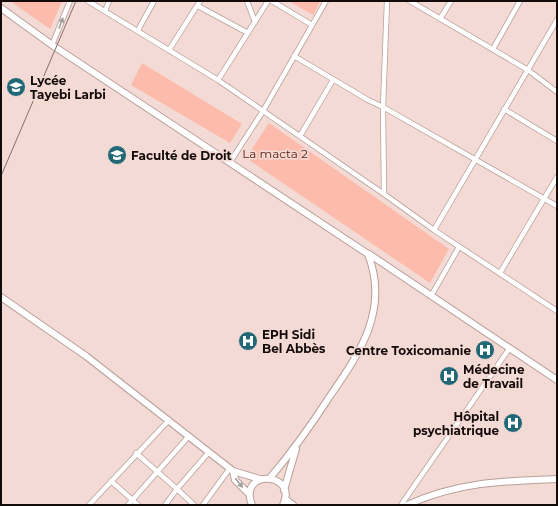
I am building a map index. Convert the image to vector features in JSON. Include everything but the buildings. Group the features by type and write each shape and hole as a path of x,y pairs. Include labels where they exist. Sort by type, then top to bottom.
{"main road":[{"path":"1,8 52,45 557,380"},
{"path":"270,478 299,443 360,351 370,328 375,309 376,279 368,254"},
{"path":"1,297 86,356 231,469 260,479 270,478 279,482 284,490"},
{"path":"293,505 284,502 284,490 299,443"},
{"path":"231,469 235,480 250,499"},
{"path":"244,505 250,499 253,485 260,479"},
{"path":"407,505 430,494 467,485 557,479"}],"street":[{"path":"52,45 70,1"},
{"path":"88,1 218,80 434,230 557,311"},
{"path":"104,10 109,1"},
{"path":"138,30 154,1"},
{"path":"247,1 255,22"},
{"path":"218,80 268,1"},
{"path":"272,1 312,25"},
{"path":"230,162 263,111 326,1"},
{"path":"384,194 383,107 387,1"},
{"path":"410,1 528,70 557,92"},
{"path":"440,19 451,1"},
{"path":"493,49 520,1"},
{"path":"170,50 199,3 248,33"},
{"path":"434,230 557,20"},
{"path":"294,56 368,100 383,107 557,206"},
{"path":"300,136 333,80"},
{"path":"504,109 557,141"},
{"path":"500,273 557,177"},
{"path":"431,296 459,247"},
{"path":"401,505 509,349"},
{"path":"88,505 169,420"},
{"path":"128,505 189,436"},
{"path":"165,505 209,452"},
{"path":"136,453 194,505"},
{"path":"203,505 231,469"},
{"path":"111,480 138,505"}],"green space":[{"path":"10,1 62,1 50,29"},
{"path":"289,1 319,1 320,2 313,15"},
{"path":"142,63 242,124 230,143 131,85"},
{"name":"La macta 2","path":"269,123 449,249 430,283 246,158"}],"tram line":[{"path":"1,176 76,1"}],"place":[{"name":"Lycée Tayebi Larbi","path":"16,87"},
{"name":"Faculté de Droit","path":"117,155"},
{"name":"EPH Sidi Bel Abbès","path":"248,341"},
{"name":"Centre Toxicomanie","path":"485,350"},
{"name":"Médecine de Travail","path":"449,376"},
{"name":"Hôpital psychiatrique","path":"513,423"}]}
